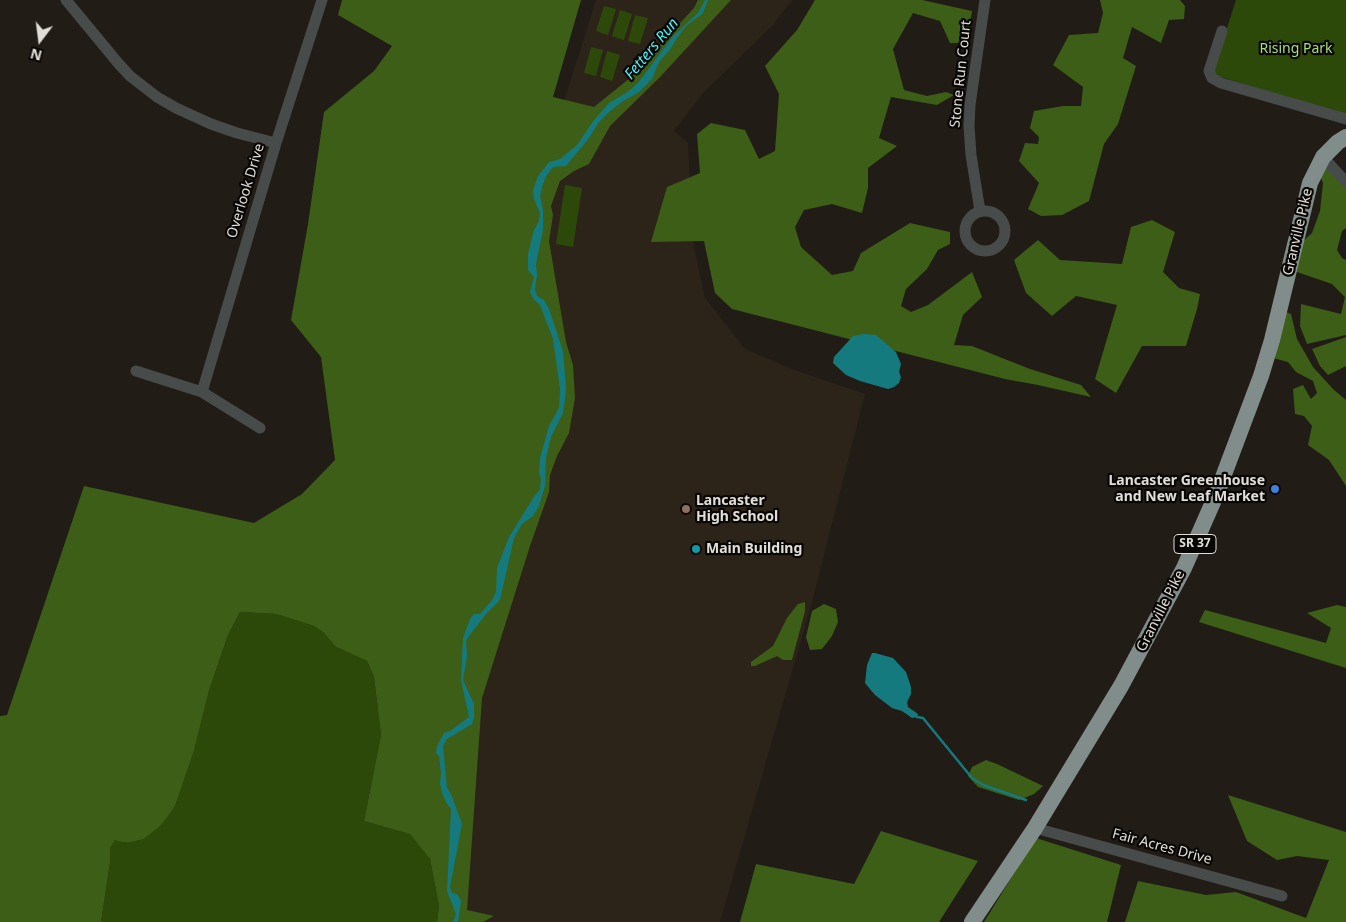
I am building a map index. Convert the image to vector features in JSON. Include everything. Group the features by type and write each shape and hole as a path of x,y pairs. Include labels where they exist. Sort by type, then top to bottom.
{"highway":[{"name":"Granville Pike","path":"972,922 1034,828 1139,656 1181,575 1217,493 1245,421 1266,358 1287,281 1310,183 1324,157 1338,142 1346,137"}],"street":[{"path":"66,0 130,76 157,97 211,124 276,143"},
{"name":"Overlook Drive","path":"202,392 276,143 322,0"},
{"name":"Stone Run Court","path":"980,211 971,155 969,126 970,105 985,0"},
{"path":"1222,31 1209,71 1212,78 1222,83 1346,119"},
{"path":"1324,157 1346,182"},
{"path":"136,371 202,392 260,428"},
{"name":"Fair Acres Drive","path":"1034,828 1282,896"}],"shaded area":[{"name":"Lancaster High School","path":"596,0 792,0 773,25 703,93 674,131 688,143 693,242 705,298 745,349 797,371 865,394 812,602 720,922 487,922 458,913 526,222"}],"green space":[{"path":"342,0 581,0 553,97 594,107 630,78 694,8 698,0 731,0 660,77 610,126 589,164 574,171 560,181 551,206 553,215 549,241 566,342 573,365 575,398 569,433 550,475 549,492 482,698 467,910 494,916 483,922 437,922 439,906 430,859 410,834 364,821 381,735 374,677 367,661 336,647 323,632 314,626 276,614 240,612 228,635 209,691 194,751 175,806 162,824 144,839 132,842 115,840 110,848 110,863 101,922 0,922 0,716 7,715 84,486 254,523 302,494 335,460 321,357 291,320 308,224 324,112 374,71 392,46 338,15"},
{"path":"815,0 922,0 972,11 967,43 950,43 940,21 913,13 893,49 904,90 927,96 946,92 954,95 937,105 891,97 879,138 897,146 868,168 868,188 862,213 832,204 804,210 795,227 801,247 832,275 853,271 861,253 910,223 950,232 950,244 938,250 927,269 906,289 901,306 911,312 928,305 972,272 982,297 963,315 954,345 972,346 1030,369 1081,385 1091,397 1005,379 732,309 715,293 704,241 651,242 667,187 700,173 697,134 711,123 745,130 759,159 775,151 779,94 765,66 797,30"},
{"path":"1100,0 1180,0 1185,6 1184,19 1169,20 1161,43 1132,27 1123,58 1136,66 1118,124 1104,144 1089,201 1062,215 1041,216 1028,209 1039,183 1019,161 1025,143 1038,144 1039,137 1030,128 1034,111 1063,106 1081,106 1083,87 1053,65 1069,35 1098,33 1103,13"},
{"name":"Rising Park","path":"1236,0 1346,0 1346,116 1212,74"},
{"path":"604,6 616,9 608,35 596,31"},
{"path":"620,10 632,14 624,40 612,36"},
{"path":"635,15 648,18 640,44 628,41"},
{"path":"591,47 603,50 596,76 584,73"},
{"path":"607,51 620,55 612,81 600,77"},
{"path":"1328,165 1346,188 1346,228 1342,231 1337,250 1342,258 1346,260 1346,335 1307,344 1300,326 1301,304 1341,314 1345,297 1332,284 1294,271 1301,243 1312,233 1320,211 1323,183 1319,174"},
{"path":"565,185 582,188 573,247 556,244"},
{"path":"1152,220 1175,232 1163,272 1179,288 1200,294 1197,309 1186,346 1142,346 1116,393 1095,379 1117,305 1076,296 1052,316 1026,293 1014,260 1038,240 1060,260 1122,264 1131,227"},
{"path":"1286,312 1291,314 1297,339 1313,367 1346,400 1346,486 1329,460 1308,445 1312,426 1304,416 1295,414 1293,389 1303,385 1311,399 1317,393 1313,381 1296,372 1288,362 1273,358"},
{"path":"1346,337 1346,366 1328,375 1320,366 1312,349"},
{"path":"805,602 805,611 792,660 783,660 777,656 751,666 751,662 773,646 787,618 798,604"},
{"path":"824,604 836,609 838,622 832,636 822,649 810,650 806,637 812,611"},
{"path":"1337,605 1346,607 1346,668 1199,622 1205,610 1326,643 1331,628 1307,613"},
{"path":"240,612 276,614 314,626 323,632 336,647 367,661 374,677 381,735 364,821 411,834 430,859 439,906 437,922 101,922 110,863 110,848 115,839 122,842 132,842 144,839 175,806 194,751 209,691 228,635"},
{"path":"986,760 1043,786 1034,794 1019,800 978,787 968,776 972,767"},
{"path":"1228,795 1346,832 1346,922 1125,922 1138,881 1206,895 1236,892 1306,918 1329,860 1297,856 1277,860 1247,841"},
{"path":"881,831 978,861 939,922 740,922 756,864 854,884"},
{"path":"1036,838 1121,865 1107,922 984,922"}],"water":[{"path":"705,0 708,0 703,13 686,26 659,62 652,79 639,92 609,112 599,122 589,138 566,166 553,167 546,176 542,187 540,196 543,210 543,230 536,264 535,289 537,296 544,300 549,309 563,351 565,400 563,413 551,437 546,458 545,486 539,506 533,516 522,524 514,538 500,600 486,614 466,640 467,656 463,680 474,704 472,724 447,739 443,746 447,788 462,824 450,887 452,893 457,894 461,901 458,922 453,922 456,914 447,891 451,809 442,793 439,756 436,753 437,746 444,733 450,731 469,717 461,680 463,638 470,619 474,614 480,614 492,600 496,592 497,568 509,537 540,490 540,458 549,426 559,408 560,389 553,339 540,305 534,300 530,292 534,277 528,270 528,254 540,213 534,199 533,190 538,176 549,162 560,159 577,145 594,120 609,103 638,83 673,36 698,13"},
{"path":"864,334 876,335 896,352 901,364 899,372 901,377 899,383 894,387 888,389 860,381 846,375 833,363 834,357 853,336"},
{"path":"872,653 893,658 906,672 911,687 911,694 907,702 908,707 918,714 917,717 912,718 902,711 892,708 875,695 865,683 867,665"}],"waterway":[{"path":"917,717 923,718 972,778 983,785 1026,800"}],"place":[{"name":"Lancaster Greenhouse and New Leaf Market","path":"1275,489"},
{"name":"Lancaster High School","path":"686,509"},
{"name":"Main Building","path":"696,549"}],"water label":[{"name":"Fetters Run","path":"652,49"}]}
